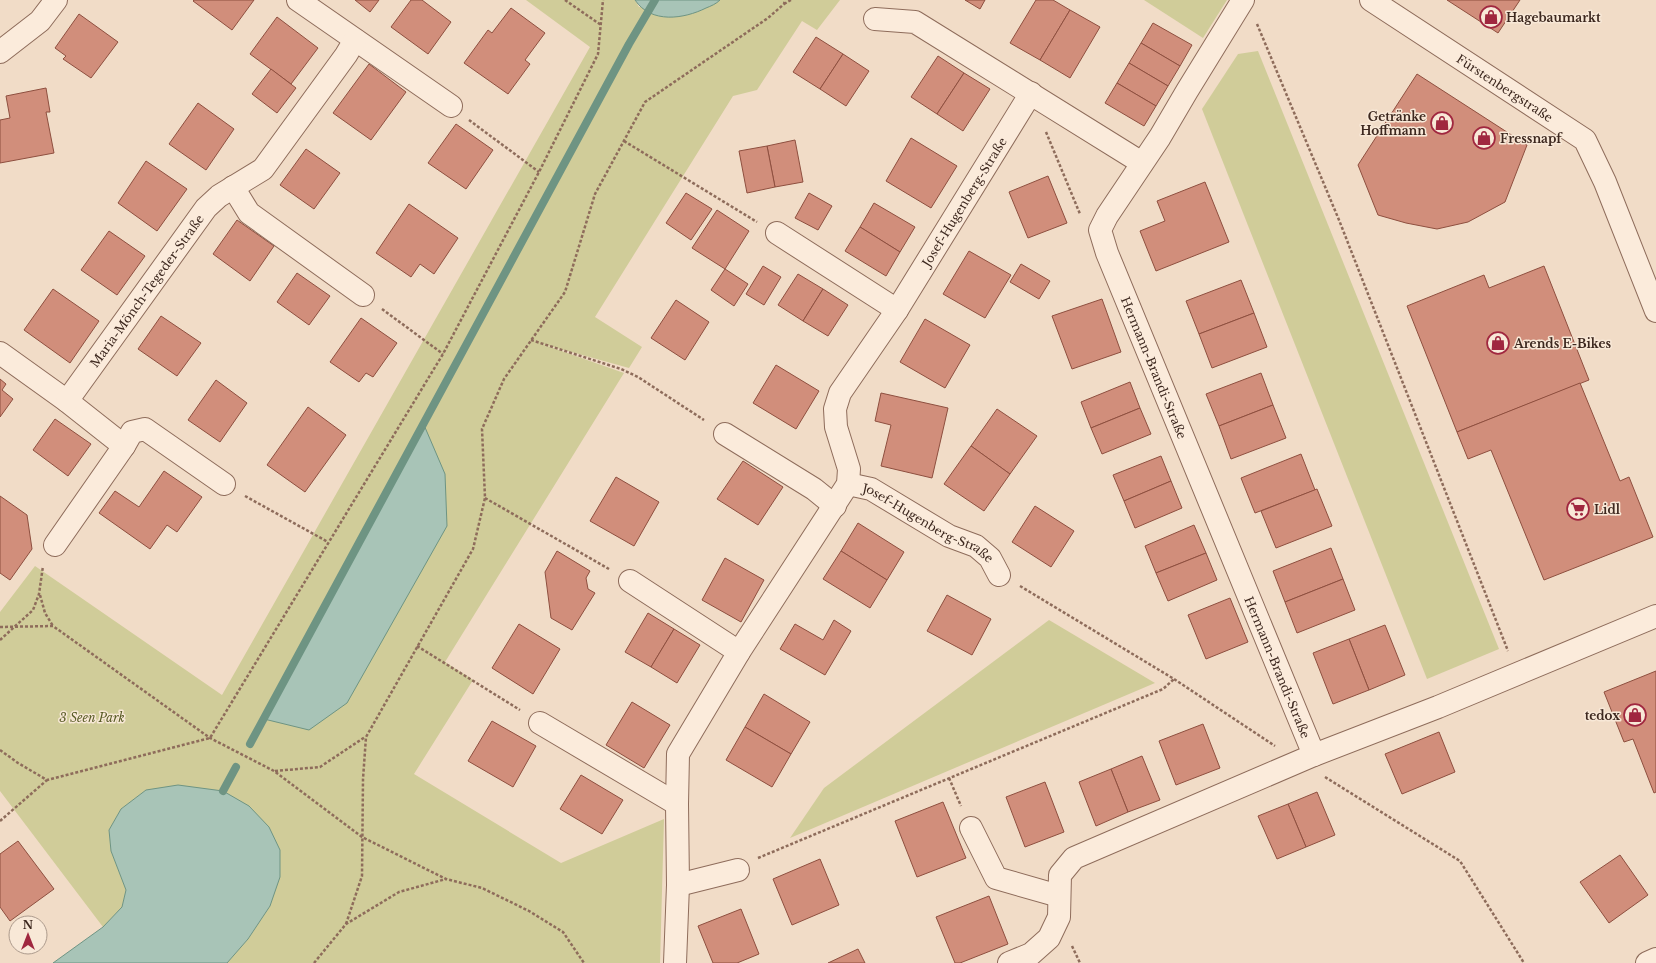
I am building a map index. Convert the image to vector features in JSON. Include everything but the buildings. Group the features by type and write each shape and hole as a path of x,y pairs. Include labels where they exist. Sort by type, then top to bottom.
{"street":[{"path":"0,52 40,21 56,0"},
{"path":"298,0 451,106"},
{"path":"1100,230 1107,216 1160,137 1186,91 1243,0"},
{"name":"Fürstenbergstraße","path":"1371,0 1585,140 1605,182 1656,311"},
{"path":"875,19 916,22 1142,164"},
{"name":"Maria-Mönch-Tegeder-Straße","path":"67,401 206,208 219,196 263,169 346,55 355,40"},
{"name":"Josef-Hugenberg-Straße","path":"675,963 678,885 678,754 739,652 848,484 849,469 836,427 836,409 840,393 897,310 1037,97"},
{"path":"233,187 249,213 363,295"},
{"name":"Hermann-Brandi-Straße","path":"1100,230 1106,253 1306,758"},
{"path":"777,234 897,310"},
{"path":"0,353 67,401 124,446"},
{"path":"55,545 124,446 132,432 145,429 224,484"},
{"path":"725,434 814,489 835,506"},
{"name":"Josef-Hugenberg-Straße","path":"848,484 870,489 949,536 976,546 990,558 999,575"},
{"path":"630,581 739,652"},
{"path":"1009,963 1030,954 1049,938 1059,917 1060,875 1074,858 1306,758 1438,707 1656,616"},
{"path":"540,723 677,804"},
{"path":"971,828 996,878 1059,896"},
{"path":"678,885 738,870"},
{"path":"1647,963 1656,959"}],"path":[{"path":"565,0 601,25"},
{"path":"0,821 47,780 210,738 443,354 539,172 598,54 603,0"},
{"path":"784,4 785,0"},
{"path":"346,924 362,876 363,779 366,737 473,549 485,498 482,429 504,379 565,292 595,194 645,102 768,18 791,0"},
{"path":"1256,22 1339,220 1517,674"},
{"path":"1037,97 1046,135 1084,224 1100,230"},
{"path":"451,106 539,172"},
{"path":"624,141 777,234"},
{"path":"363,295 443,354"},
{"path":"531,340 621,369 632,374 725,434"},
{"path":"224,484 328,542"},
{"path":"485,498 630,581"},
{"path":"0,640 33,610 39,594 43,567 55,545"},
{"path":"999,575 1010,580 1306,758 1460,861 1524,963"},
{"path":"39,594 44,613 53,626 210,738 274,771 362,837 446,879 482,888 529,910 563,932 584,963"},
{"path":"0,627 53,626"},
{"path":"417,646 540,723"},
{"path":"738,870 760,856 1163,689 1174,679"},
{"path":"274,771 320,767 366,737"},
{"path":"0,750 18,764 47,780"},
{"path":"949,778 971,828"},
{"path":"314,963 346,924 399,892 446,879"}],"green space":[{"name":"3 Seen Park","path":"526,0 635,0 639,7 718,2 720,0 840,0 817,30 802,21 757,90 733,96 595,317 642,347 629,368 539,343 624,373 445,662 473,680 414,774 561,863 664,819 660,963 227,963 248,939 270,906 146,790 121,809 109,830 111,851 126,890 122,907 103,927 0,791 0,612 35,566 222,695 590,47"},
{"path":"1144,0 1227,0 1203,38"},
{"path":"1258,51 1499,649 1427,679 1202,109 1238,54"},
{"path":"1049,620 1155,683 790,838 824,788"}],"shaded area":[{"path":"635,0 720,0 713,5 688,15 668,17 650,13 642,8"},
{"path":"424,425 445,474 447,526 347,703 309,730 264,719"},
{"path":"178,785 223,791 249,806 269,827 280,850 280,877 270,906 248,939 227,963 53,963 103,927 122,907 126,890 111,851 109,830 121,809 146,790"}],"waterway":[{"path":"250,744 629,44 655,0"},
{"path":"223,791 236,767"}],"place":[{"name":"Hagebaumarkt","path":"1491,17"},
{"name":"Getränke Hoffmann","path":"1442,123"},
{"name":"Fressnapf","path":"1484,138"},
{"name":"Arends E-Bikes","path":"1498,343"},
{"name":"Lidl","path":"1578,509"},
{"name":"tedox","path":"1635,715"}]}
